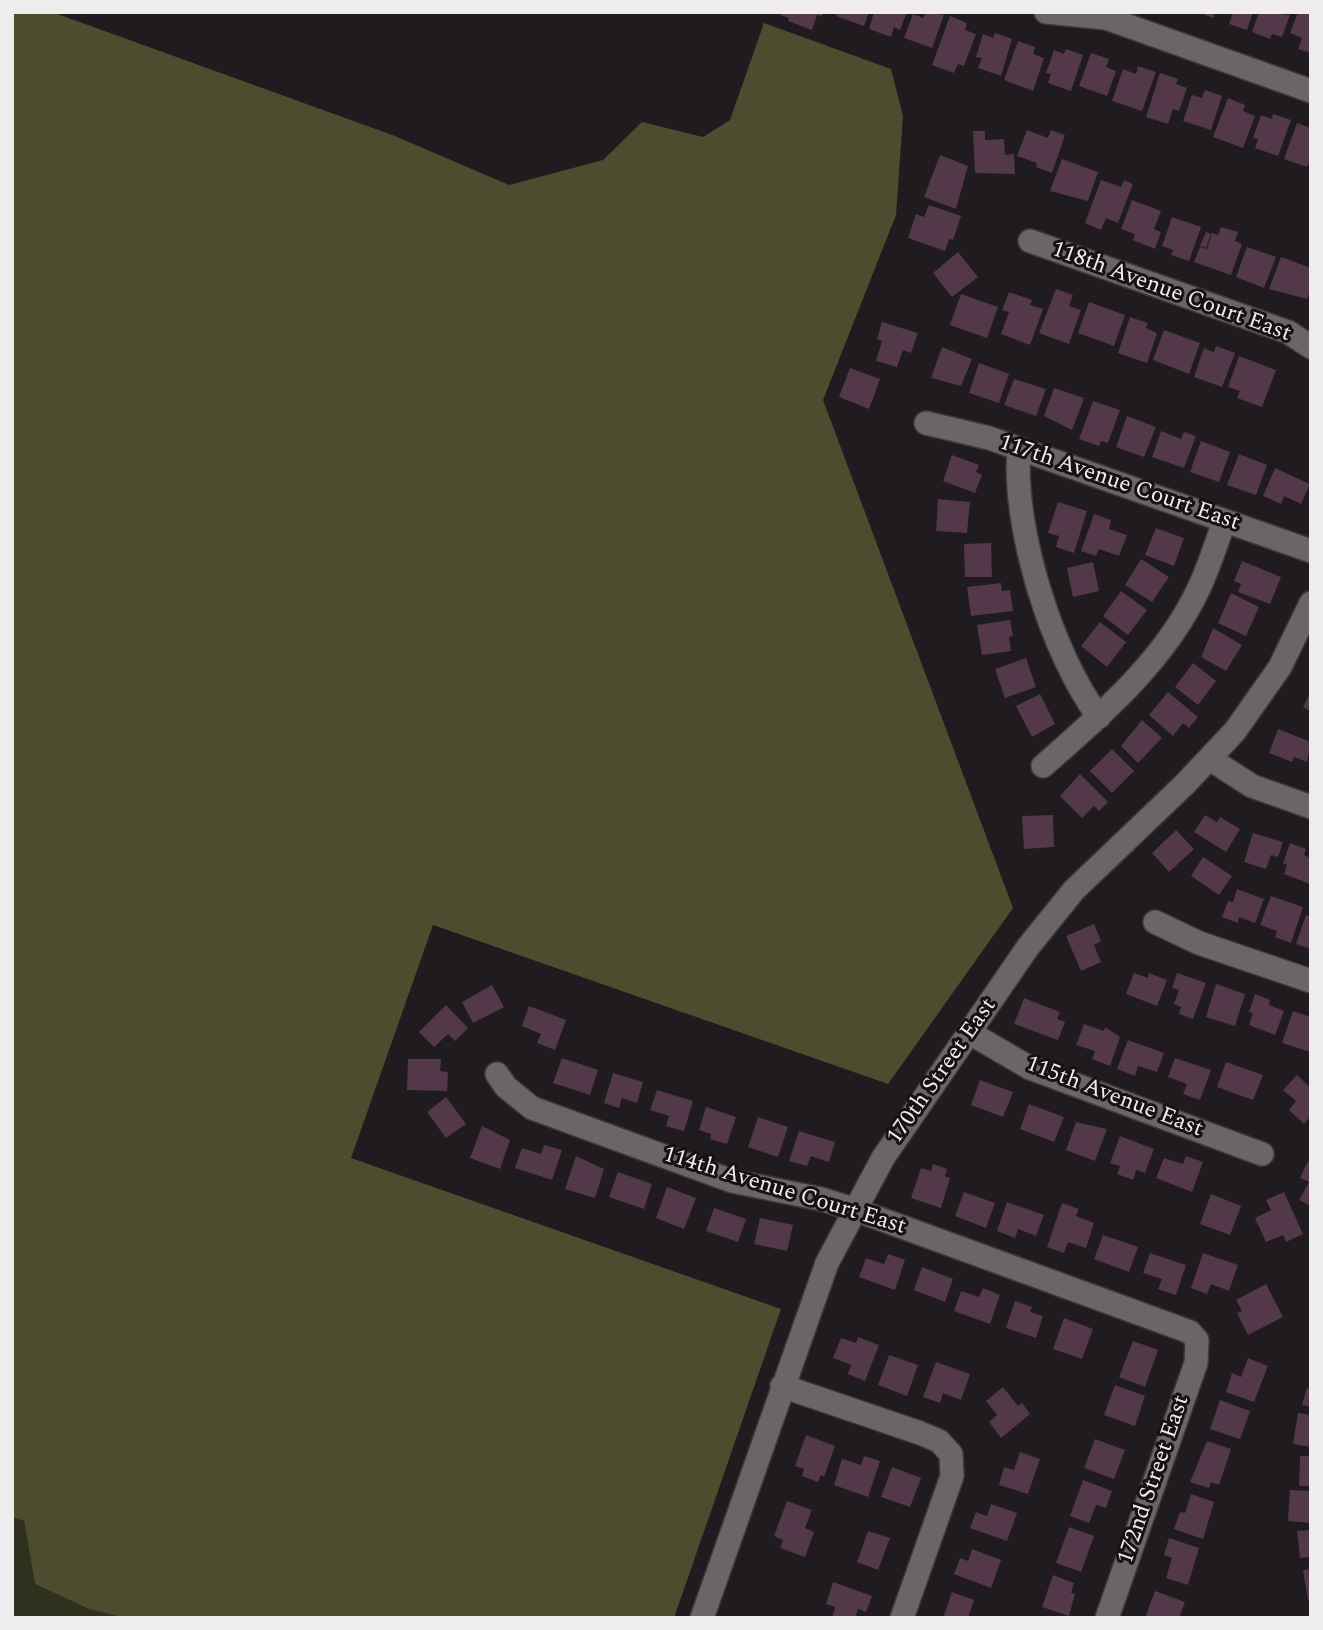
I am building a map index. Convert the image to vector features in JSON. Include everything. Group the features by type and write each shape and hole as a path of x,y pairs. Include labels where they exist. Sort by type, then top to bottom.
{"street":[{"path":"1046,12 1105,18 1311,91"},
{"name":"118th Avenue Court East","path":"1030,241 1288,332 1311,347"},
{"name":"117th Avenue Court East","path":"926,423 1019,449 1311,551"},
{"path":"1019,449 1018,499 1027,544 1056,641 1072,678 1099,717"},
{"path":"1043,766 1133,685 1187,610 1199,588 1224,522"},
{"name":"170th Street East","path":"702,1618 827,1263 853,1209 883,1158 1028,947 1074,890 1210,759 1260,699 1311,603"},
{"path":"1210,759 1252,786 1311,807"},
{"path":"1155,922 1199,943 1311,981"},
{"name":"115th Avenue East","path":"970,1034 1030,1068 1262,1154"},
{"name":"114th Avenue Court East","path":"497,1074 506,1087 533,1108 732,1181 821,1199 853,1209 1177,1326 1190,1332 1197,1340"},
{"name":"172nd Street East","path":"1107,1618 1196,1363 1197,1340"},
{"path":"782,1386 920,1433 939,1441 951,1454 952,1476 902,1618"}],"green space":[{"path":"12,12 52,12 395,136 509,185 603,160 642,122 703,137 730,120 764,23 891,69 903,116 896,215 823,400 1013,908 888,1084 433,925 351,1158 781,1309 674,1618 125,1618 89,1609 35,1584 24,1521 12,1517"},
{"path":"12,1517 24,1521 35,1584 89,1609 125,1618 12,1618"}],"building":[{"path":"781,12 823,12 822,16 817,15 812,30 788,21 789,18 780,15"},
{"path":"838,12 869,12 864,26 836,16"},
{"path":"874,12 907,12 900,30 894,27 891,37 869,29"},
{"path":"926,12 944,15 932,48 904,38 913,14 923,18"},
{"path":"1198,12 1215,12 1213,18"},
{"path":"1233,12 1253,12 1247,30 1229,24"},
{"path":"1259,12 1290,15 1282,37 1272,34 1270,39 1252,32"},
{"path":"1298,12 1311,12 1311,53 1298,49 1302,38 1290,33"},
{"path":"950,16 967,23 965,30 976,34 964,66 958,64 954,73 932,65"},
{"path":"995,33 1012,39 1001,76 978,68 982,58 976,57 983,34 993,38"},
{"path":"1018,41 1035,47 1033,54 1044,58 1033,91 1004,80"},
{"path":"1066,49 1083,55 1071,91 1048,83 1051,74 1046,73 1054,50 1064,54"},
{"path":"1091,53 1109,59 1106,67 1116,71 1107,96 1079,86"},
{"path":"1138,66 1156,72 1142,111 1112,101 1123,69 1136,74"},
{"path":"1160,73 1178,79 1176,84 1187,88 1179,111 1173,109 1168,124 1146,117"},
{"path":"1205,90 1222,96 1211,130 1183,121 1192,95 1202,98"},
{"path":"1228,98 1245,105 1243,111 1255,116 1243,148 1213,137"},
{"path":"1273,114 1291,120 1278,156 1255,148 1258,139 1253,138 1261,115 1272,119"},
{"path":"1297,123 1311,128 1311,159 1307,167 1284,159"},
{"path":"1027,130 1048,138 1051,130 1065,135 1052,173 1036,167 1037,163 1017,156"},
{"path":"973,131 985,131 985,140 1004,139 1005,155 1014,154 1015,174 975,173"},
{"path":"940,155 968,166 956,209 924,197"},
{"path":"1062,159 1098,172 1088,201 1050,191"},
{"path":"1101,180 1121,187 1124,180 1133,184 1118,223 1106,218 1101,230 1085,223"},
{"path":"1132,200 1161,211 1154,229 1161,232 1155,249 1133,240 1135,234 1121,229"},
{"path":"929,205 961,216 953,240 949,239 945,251 908,238 916,214 924,217"},
{"path":"1172,217 1201,227 1189,261 1171,255 1173,250 1162,246"},
{"path":"1221,227 1238,232 1235,241 1242,244 1231,275 1194,262 1200,247 1207,249 1212,233 1218,235"},
{"path":"1206,232 1211,234 1206,248 1200,246"},
{"path":"1247,247 1276,257 1264,288 1236,277"},
{"path":"958,252 978,277 952,297 933,273"},
{"path":"1281,257 1311,268 1311,288 1307,299 1269,289"},
{"path":"1056,289 1073,295 1069,306 1081,310 1069,344 1039,333"},
{"path":"1009,292 1032,300 1030,305 1043,309 1030,345 1001,334 1009,312 1002,310"},
{"path":"961,294 998,307 987,338 950,325"},
{"path":"1089,302 1125,315 1114,346 1078,333"},
{"path":"1130,317 1148,323 1146,328 1157,333 1147,363 1118,353"},
{"path":"882,322 918,333 911,353 903,350 897,367 876,361 882,341 877,339"},
{"path":"1164,330 1200,343 1189,374 1153,360"},
{"path":"1216,346 1235,353 1222,387 1194,377 1204,348 1214,352"},
{"path":"942,347 972,359 961,386 931,378"},
{"path":"1239,356 1276,370 1262,407 1237,398 1240,391 1228,387"},
{"path":"979,363 1009,374 999,403 969,393"},
{"path":"850,368 880,379 869,409 839,397"},
{"path":"1014,379 1046,389 1036,416 1004,405"},
{"path":"1054,388 1084,398 1072,430 1044,416"},
{"path":"1093,401 1120,410 1108,443 1101,441 1099,446 1079,439"},
{"path":"1127,416 1156,427 1144,457 1116,447"},
{"path":"1161,431 1181,439 1184,432 1196,436 1184,468 1152,457"},
{"path":"1201,441 1230,452 1219,482 1190,472"},
{"path":"1239,454 1267,465 1256,495 1227,485"},
{"path":"952,455 979,465 976,472 982,475 975,493 943,481"},
{"path":"1275,468 1310,484 1301,504 1284,496 1281,504 1263,496"},
{"path":"938,499 970,502 967,533 936,531"},
{"path":"1058,502 1087,511 1074,553 1056,547 1059,536 1048,533"},
{"path":"1094,514 1111,520 1109,529 1127,535 1119,556 1099,549 1096,556 1081,551"},
{"path":"1156,528 1184,538 1174,566 1145,555"},
{"path":"991,543 992,577 965,577 964,544"},
{"path":"1141,559 1169,577 1152,602 1125,585"},
{"path":"1242,561 1281,577 1270,604 1238,592 1241,584 1234,581"},
{"path":"1093,562 1099,591 1073,597 1067,568"},
{"path":"1001,583 1002,591 1010,590 1013,611 971,616 967,587"},
{"path":"1121,591 1147,610 1128,635 1103,616"},
{"path":"1231,593 1259,607 1246,636 1218,623"},
{"path":"1010,620 1013,636 1009,637 1011,651 982,655 977,625"},
{"path":"1100,622 1126,642 1107,667 1081,646"},
{"path":"1213,628 1242,645 1226,671 1201,657"},
{"path":"1026,658 1036,687 1005,698 995,669"},
{"path":"1193,663 1216,681 1198,705 1175,687"},
{"path":"1311,691 1311,712 1303,707"},
{"path":"1168,692 1198,717 1189,728 1183,723 1173,736 1149,715"},
{"path":"1040,694 1055,724 1032,737 1016,706"},
{"path":"1142,720 1162,738 1138,763 1121,746"},
{"path":"1278,729 1311,742 1307,762 1294,757 1292,762 1269,753"},
{"path":"1112,749 1134,771 1112,793 1090,771"},
{"path":"1080,774 1108,802 1099,811 1094,806 1082,818 1060,796"},
{"path":"1053,815 1054,847 1024,849 1022,816"},
{"path":"1205,815 1217,822 1220,817 1240,829 1226,852 1194,832"},
{"path":"1176,830 1194,849 1169,872 1152,853"},
{"path":"1253,833 1283,842 1278,857 1271,855 1266,869 1244,862"},
{"path":"1290,843 1306,849 1304,855 1311,858 1310,884 1284,874 1287,865 1283,863"},
{"path":"1203,857 1232,876 1219,895 1191,876"},
{"path":"1237,889 1264,899 1255,923 1239,917 1238,923 1222,917 1228,901 1233,902"},
{"path":"1271,896 1303,907 1291,943 1275,937 1277,931 1260,925"},
{"path":"1306,915 1311,917 1311,949 1296,944"},
{"path":"1094,924 1101,941 1094,945 1101,962 1081,971 1066,936"},
{"path":"1134,973 1148,978 1149,973 1167,980 1157,1006 1126,994"},
{"path":"1177,973 1206,983 1193,1019 1179,1014 1181,1007 1174,1004 1179,990 1172,988"},
{"path":"1216,984 1245,994 1235,1026 1206,1017"},
{"path":"492,985 504,1007 473,1023 462,1002"},
{"path":"1255,994 1270,1000 1269,1005 1284,1011 1275,1035 1249,1025 1253,1013 1249,1012"},
{"path":"1024,998 1060,1012 1057,1019 1065,1022 1058,1040 1014,1024"},
{"path":"446,1005 468,1028 455,1041 448,1034 434,1047 419,1032"},
{"path":"529,1006 566,1020 555,1050 537,1043 541,1034 522,1026"},
{"path":"1293,1011 1311,1017 1311,1052 1282,1043"},
{"path":"1084,1024 1104,1031 1105,1027 1120,1037 1110,1066 1092,1059 1095,1051 1076,1045"},
{"path":"1128,1040 1164,1053 1157,1072 1138,1066 1135,1076 1117,1069"},
{"path":"562,1058 598,1070 590,1095 553,1083"},
{"path":"1175,1058 1211,1070 1200,1100 1183,1094 1187,1084 1168,1077"},
{"path":"408,1059 441,1059 440,1071 448,1072 447,1091 407,1090"},
{"path":"1226,1062 1263,1075 1253,1100 1217,1087"},
{"path":"613,1073 643,1082 637,1103 622,1098 619,1108 604,1103"},
{"path":"1297,1075 1311,1088 1311,1116 1304,1124 1289,1110 1296,1101 1283,1090"},
{"path":"980,1080 1013,1092 1003,1117 971,1105"},
{"path":"657,1090 693,1101 684,1131 666,1126 669,1116 650,1110"},
{"path":"446,1097 466,1124 446,1138 427,1112"},
{"path":"1029,1104 1064,1117 1054,1142 1020,1129"},
{"path":"706,1107 736,1117 727,1144 710,1139 711,1134 699,1130"},
{"path":"758,1117 788,1127 778,1157 748,1147"},
{"path":"1076,1122 1107,1129 1095,1161 1066,1150"},
{"path":"482,1126 510,1140 500,1169 470,1158"},
{"path":"799,1131 835,1142 829,1162 811,1156 807,1166 789,1161"},
{"path":"1120,1136 1154,1149 1145,1173 1136,1170 1133,1180 1117,1174 1120,1166 1110,1163"},
{"path":"544,1145 562,1150 552,1180 515,1168 522,1148 541,1154"},
{"path":"576,1156 604,1169 595,1198 565,1189"},
{"path":"1186,1156 1203,1162 1192,1192 1156,1178 1164,1158 1183,1164"},
{"path":"1308,1161 1311,1162 1311,1206 1299,1200 1309,1182 1300,1178"},
{"path":"933,1164 947,1169 945,1176 950,1178 941,1208 911,1198 921,1168 931,1171"},
{"path":"618,1172 652,1184 644,1209 609,1197"},
{"path":"667,1187 696,1198 684,1229 656,1218"},
{"path":"964,1192 995,1203 986,1228 955,1216"},
{"path":"1284,1192 1303,1234 1286,1242 1283,1235 1266,1242 1255,1218 1271,1210 1266,1200"},
{"path":"1211,1194 1241,1206 1230,1235 1200,1224"},
{"path":"1007,1202 1044,1215 1036,1236 1018,1229 1015,1238 997,1231"},
{"path":"1062,1203 1079,1209 1076,1216 1094,1223 1086,1248 1068,1242 1064,1253 1047,1247"},
{"path":"714,1208 746,1219 738,1242 706,1231"},
{"path":"760,1218 793,1225 787,1251 754,1244"},
{"path":"1103,1235 1138,1247 1129,1272 1094,1259"},
{"path":"1150,1253 1186,1265 1176,1295 1158,1289 1162,1279 1143,1273"},
{"path":"1203,1253 1238,1265 1229,1291 1211,1284 1207,1294 1191,1288"},
{"path":"888,1254 905,1260 895,1290 859,1277 866,1258 884,1264"},
{"path":"922,1267 953,1279 945,1302 914,1290"},
{"path":"1266,1284 1283,1317 1248,1335 1237,1313 1242,1311 1236,1300"},
{"path":"983,1288 1000,1295 990,1324 954,1311 961,1291 979,1297"},
{"path":"1015,1301 1032,1307 1030,1312 1043,1316 1036,1338 1006,1328"},
{"path":"1064,1318 1093,1329 1082,1359 1053,1349"},
{"path":"858,1337 879,1345 865,1381 848,1374 851,1365 833,1358 841,1338 856,1343"},
{"path":"1133,1341 1158,1350 1145,1387 1119,1377"},
{"path":"889,1355 918,1365 907,1396 878,1385"},
{"path":"1248,1358 1268,1366 1254,1402 1226,1392 1232,1373 1241,1377"},
{"path":"936,1362 970,1374 961,1400 943,1393 940,1403 923,1397"},
{"path":"1115,1385 1145,1396 1135,1426 1104,1415"},
{"path":"1003,1387 1018,1406 1022,1403 1030,1414 1001,1438 989,1422 997,1415 986,1401"},
{"path":"1307,1388 1311,1389 1311,1407 1302,1405"},
{"path":"1220,1400 1250,1411 1240,1439 1210,1429"},
{"path":"1298,1413 1311,1415 1311,1447 1293,1444"},
{"path":"806,1435 835,1446 824,1477 821,1475 818,1482 802,1476 804,1469 795,1466"},
{"path":"1095,1439 1125,1450 1114,1479 1084,1468"},
{"path":"1207,1441 1231,1449 1219,1485 1211,1482 1209,1488 1190,1482"},
{"path":"1020,1452 1040,1459 1028,1494 999,1485 1004,1467 1014,1470"},
{"path":"864,1456 880,1461 868,1497 834,1485 842,1459 861,1465"},
{"path":"1300,1456 1311,1456 1311,1486 1299,1486"},
{"path":"892,1467 921,1478 910,1507 881,1497"},
{"path":"1083,1480 1112,1491 1106,1508 1096,1505 1089,1523 1070,1516"},
{"path":"1290,1490 1311,1491 1311,1523 1288,1521"},
{"path":"1191,1494 1214,1502 1203,1539 1174,1529 1180,1512 1185,1513"},
{"path":"787,1501 812,1510 805,1528 814,1532 805,1557 780,1548 783,1540 774,1536"},
{"path":"991,1504 1017,1513 1007,1541 970,1528 976,1512 987,1516"},
{"path":"1069,1527 1094,1536 1081,1572 1056,1563"},
{"path":"1311,1530 1311,1557 1300,1558 1297,1531"},
{"path":"868,1531 890,1538 878,1570 857,1562"},
{"path":"1169,1538 1199,1548 1188,1585 1166,1578 1172,1558 1164,1555"},
{"path":"972,1549 1001,1560 991,1588 954,1574 960,1558 968,1561"},
{"path":"1311,1569 1311,1600 1308,1600 1303,1570"},
{"path":"1053,1575 1074,1583 1071,1593 1075,1594 1069,1616 1042,1607"},
{"path":"833,1582 872,1596 866,1612 858,1609 855,1618 832,1618 835,1607 826,1604"},
{"path":"1155,1591 1185,1602 1179,1618 1145,1618"},
{"path":"952,1592 974,1600 968,1618 943,1618"}]}
